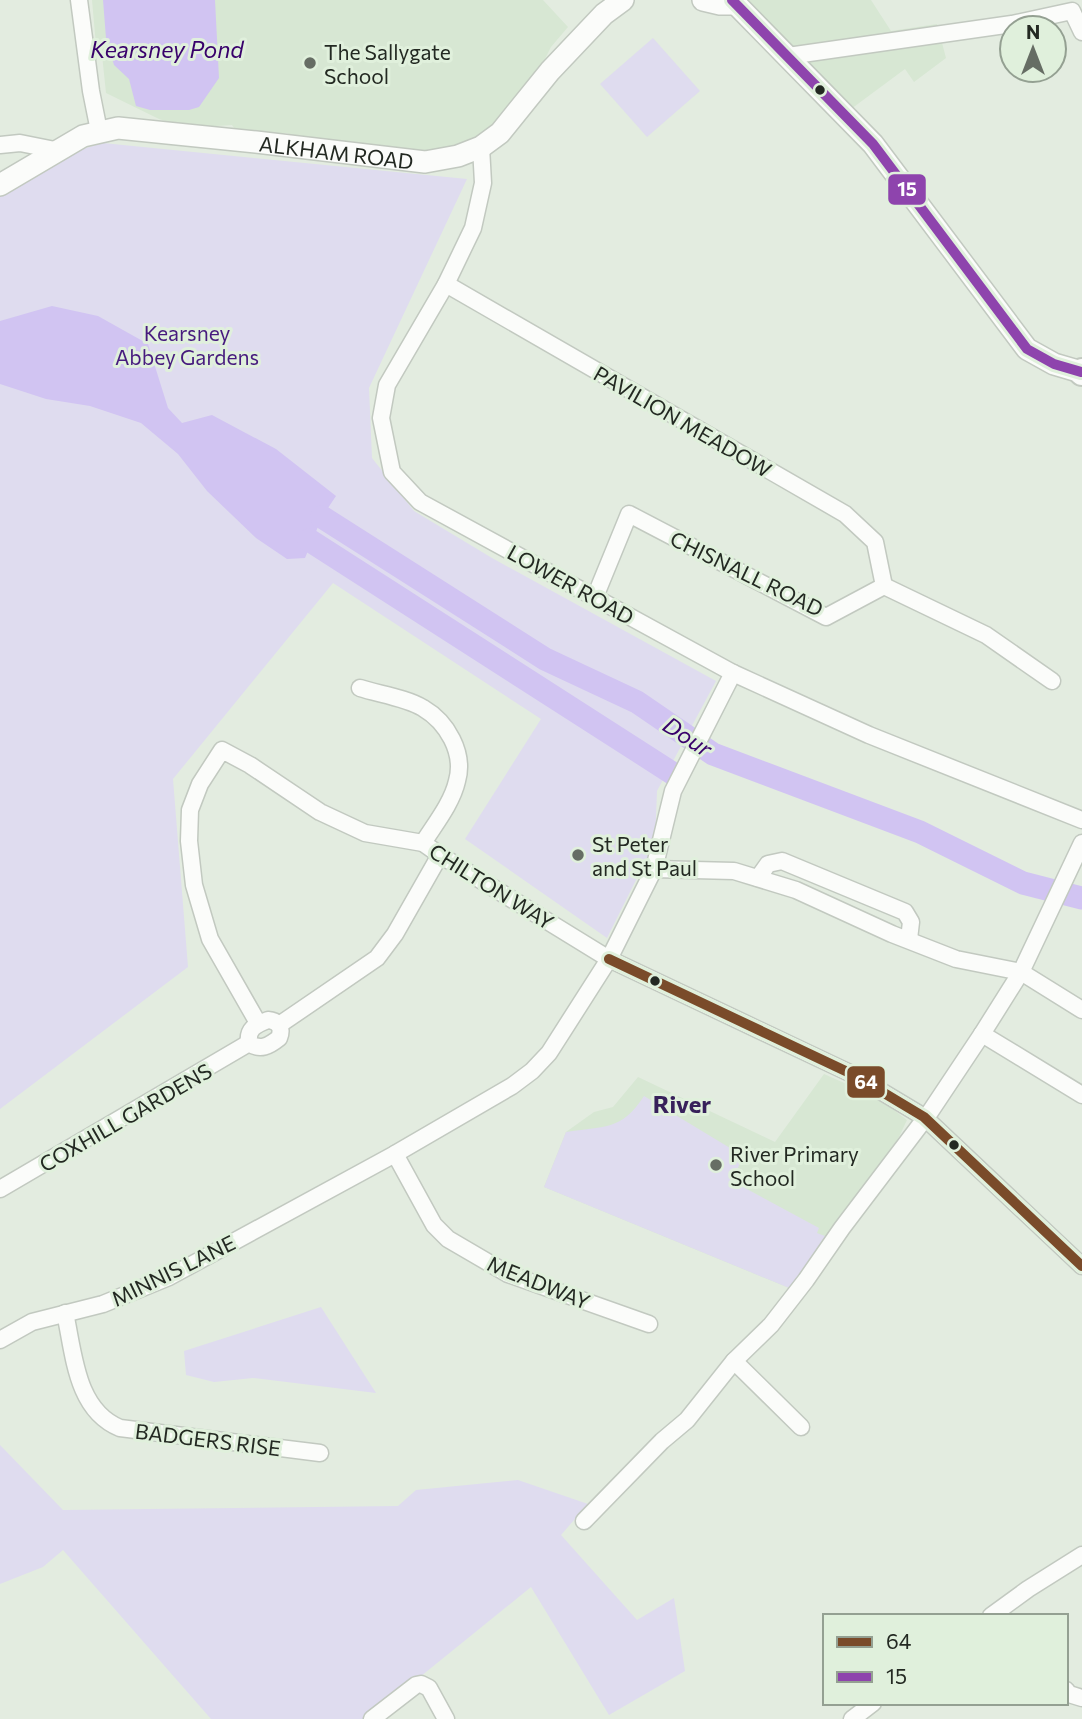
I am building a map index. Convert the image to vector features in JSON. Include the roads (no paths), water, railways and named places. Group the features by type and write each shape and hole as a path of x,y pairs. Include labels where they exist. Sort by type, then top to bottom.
{"street":[{"path":"79,0 99,131"},
{"name":"ALKHAM ROAD","path":"0,185 55,150 99,131 131,130 425,162 458,156 481,147 500,133 550,71 604,14 623,0"},
{"path":"704,0 720,4 734,2 873,144 1027,349 1054,364 1082,372"},
{"path":"788,56 1012,24 1077,6 1082,32"},
{"path":"0,145 20,143 55,150"},
{"name":"LOWER ROAD","path":"481,147 483,183 474,228 446,284 387,385 381,418 392,472 420,502 733,673 869,735 1082,820"},
{"name":"PAVILION MEADOW","path":"446,284 845,514 876,542 884,586"},
{"name":"CHISNALL ROAD","path":"595,597 629,514 826,617 884,586"},
{"path":"884,586 986,635 1052,681"},
{"name":"MINNIS LANE","path":"1,1338 32,1322 103,1304 169,1277 395,1154 512,1086 532,1071 549,1052 609,959 654,869 673,791 733,673"},
{"path":"360,688 421,707 442,723 453,740 459,762 458,780 452,796 423,843"},
{"name":"CHILTON WAY","path":"258,1023 210,939 194,885 189,841 190,810 200,784 222,750 257,769 320,812 365,833 423,843 609,959 854,1075 924,1117 1082,1266"},
{"path":"584,1521 662,1441 687,1420 734,1361 771,1325 930,1112 1021,972 1082,843"},
{"name":"COXHILL GARDENS","path":"0,1189 249,1043 255,1048 261,1048 279,1038 279,1025 377,958 395,934 440,855"},
{"path":"758,878 768,864 782,862 795,866 905,912 911,922 909,939"},
{"path":"654,869 733,871 796,890 892,934 956,958 1021,972 1082,1010"},
{"path":"249,1043 248,1034 258,1023 268,1020 279,1025"},
{"path":"982,1034 1082,1095"},
{"name":"MEADWAY","path":"395,1154 433,1225 448,1239 514,1277 649,1324"},
{"name":"BADGERS RISE","path":"65,1313 85,1397 98,1416 110,1424 120,1428 311,1448"},
{"path":"734,1361 801,1427"},
{"path":"994,1614 1082,1555"},
{"path":"372,1719 415,1685 421,1684 429,1688 446,1719"},
{"path":"852,1719 870,1705"}],"water":[{"name":"Kearsney Pond","path":"103,0 215,0 219,78 199,107 189,110 150,110 136,106 129,79 114,65 106,38"},
{"path":"52,306 98,316 148,344 168,408 182,423 212,415 276,449 336,496 322,517 305,558 287,559 256,538 207,491 178,454 141,423 90,406 46,399 0,384 0,321"}],"waterway":[{"name":"Dour","path":"322,517 545,659 637,702 713,754 920,832 1023,883 1082,898"},
{"name":"Dour","path":"309,540 672,773"}],"place":[{"name":"The Sallygate School","path":"310,63"},
{"name":"St Peter and St Paul","path":"578,855"},
{"name":"River Primary School","path":"716,1165"}],"district":[{"name":"River","path":"682,1103"}],"park label":[{"name":"Kearsney Abbey Gardens","path":"187,344"}]}
